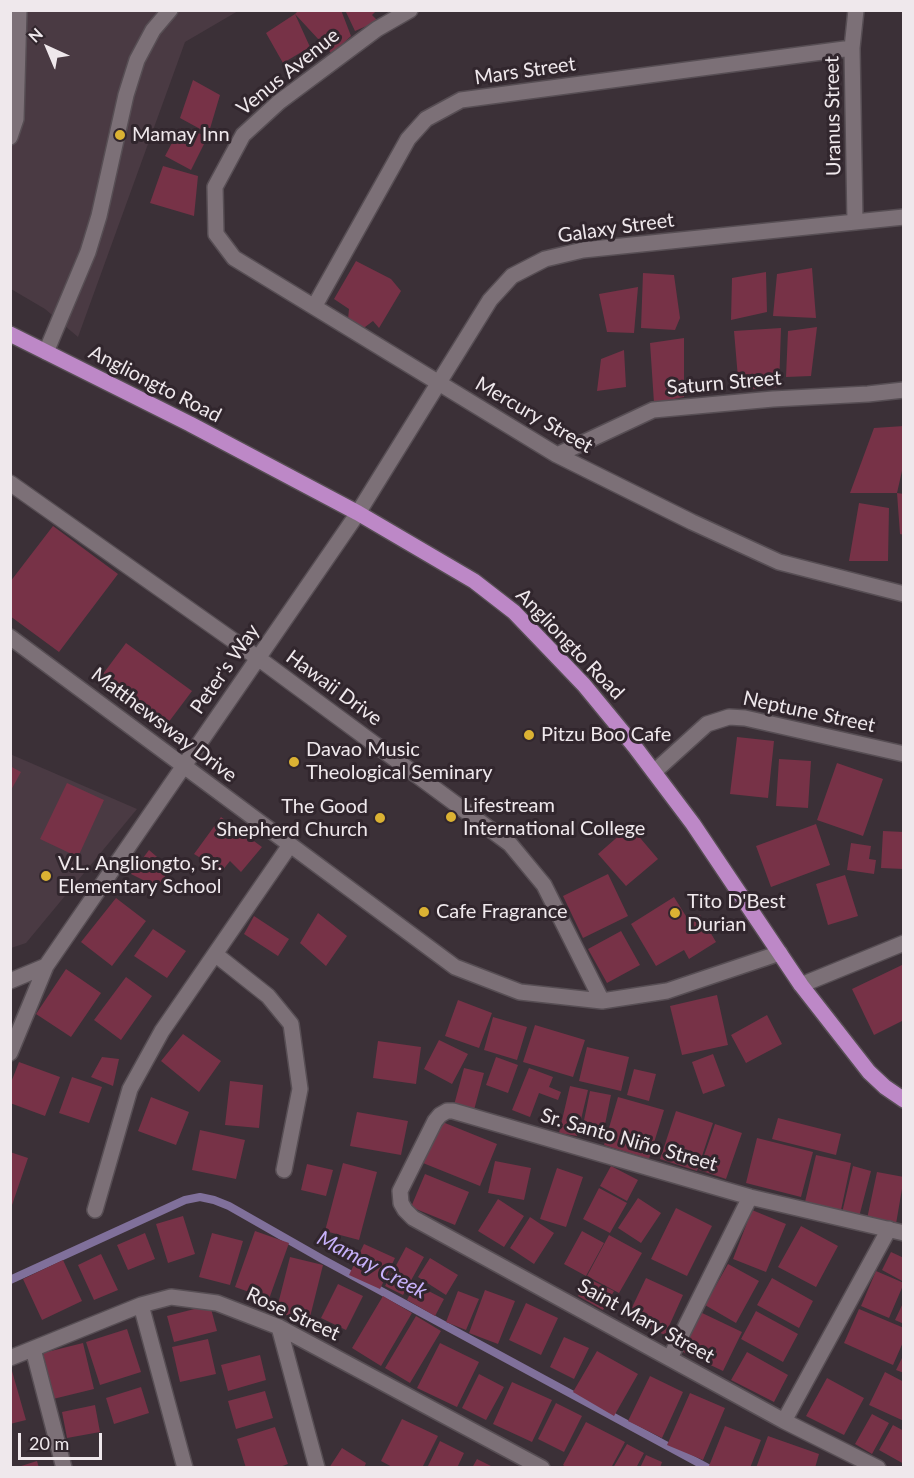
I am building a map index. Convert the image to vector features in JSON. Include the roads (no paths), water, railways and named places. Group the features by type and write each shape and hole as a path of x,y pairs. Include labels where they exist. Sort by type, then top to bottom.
{"main road":[{"name":"Angliongto Road","path":"10,334 190,424 358,513 474,580 514,612 584,685 654,772 693,824 801,985 869,1072 903,1100"}],"street":[{"path":"10,137 16,119 19,10"},
{"path":"46,352 88,252 99,216 126,95 137,60 153,30 170,10"},
{"name":"Venus Avenue","path":"215,187 243,135 279,102 376,29 410,10"},
{"name":"Uranus Street","path":"855,222 852,48 856,10"},
{"name":"Mars Street","path":"314,307 408,139 426,119 461,100 852,48"},
{"name":"Mercury Street","path":"215,187 216,234 234,258 557,455 692,522 780,562 903,594"},
{"name":"Galaxy Street","path":"358,513 490,300 512,276 545,259 583,250 903,217"},
{"name":"Saturn Street","path":"557,455 653,410 903,390"},
{"name":"Hawaii Drive","path":"10,483 258,658 510,844 544,885 602,1001"},
{"name":"Peter's Way","path":"10,1053 46,966 358,513"},
{"name":"Matthewsway Drive","path":"10,637 455,967 520,992 602,1001 667,991 780,953"},
{"name":"Neptune Street","path":"654,772 707,723 729,717 745,718 903,754"},
{"path":"94,1210 130,1089 162,1031 290,845"},
{"path":"801,985 903,943"},
{"path":"214,954 268,996 291,1024 300,1089 284,1170"},
{"path":"10,981 46,966"},
{"name":"Sr. Santo Niño Street","path":"401,1203 400,1191 404,1180 435,1121 447,1111 750,1197 896,1231"},
{"path":"670,1358 750,1197"},
{"name":"Saint Mary Street","path":"401,1203 413,1218 784,1421 878,1467"},
{"path":"784,1421 896,1231"},
{"name":"Rose Street","path":"10,1358 141,1305 171,1297 217,1303 279,1326 542,1467"},
{"path":"141,1305 185,1467"},
{"path":"279,1326 317,1467"},
{"path":"33,1349 64,1467"}],"waterway":[{"name":"Mamay Creek","path":"10,1280 185,1200 200,1197 214,1200 229,1206 322,1259 708,1468"}],"place":[{"name":"Mamay Inn","path":"120,135"},
{"name":"Pitzu Boo Cafe","path":"529,735"},
{"name":"Davao Music Theological Seminary","path":"294,762"},
{"name":"Lifestream International College","path":"451,817"},
{"name":"The Good Shepherd Church","path":"380,818"},
{"name":"V.L. Angliongto, Sr. Elementary School","path":"46,876"},
{"name":"Cafe Fragrance","path":"424,912"},
{"name":"Tito D'Best Durian","path":"675,913"}]}
